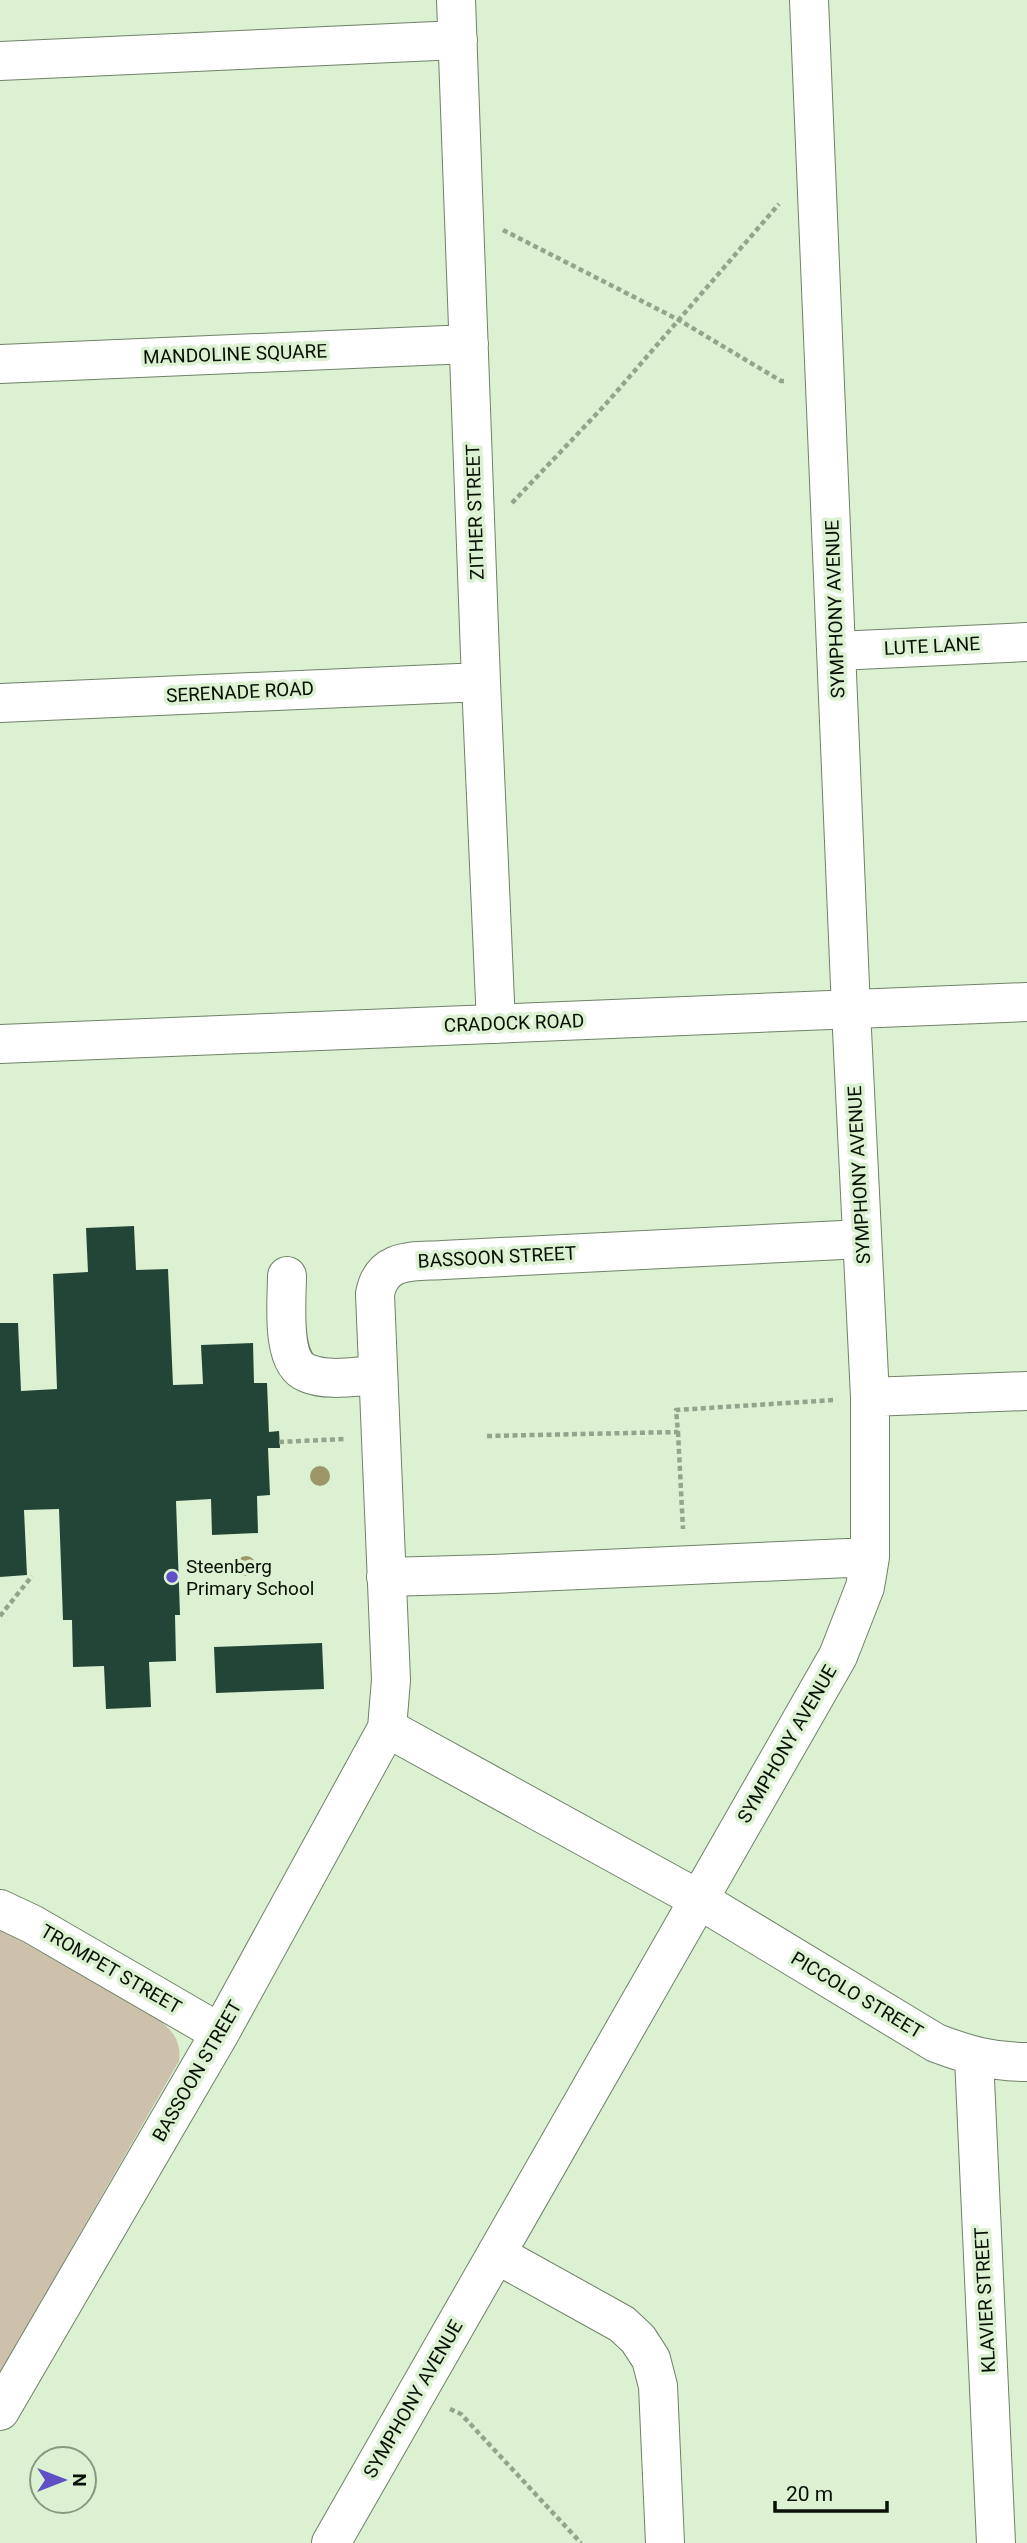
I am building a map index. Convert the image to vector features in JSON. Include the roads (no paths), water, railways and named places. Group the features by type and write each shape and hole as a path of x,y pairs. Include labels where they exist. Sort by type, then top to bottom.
{"street":[{"name":"ZITHER STREET","path":"456,0 496,1024"},
{"name":"SYMPHONY AVENUE","path":"331,2543 838,1656 865,1587 870,1557 870,1397 809,0"},
{"path":"0,61 458,40"},
{"name":"MANDOLINE SQUARE","path":"0,363 470,344"},
{"name":"LUTE LANE","path":"837,651 1027,642"},
{"name":"SERENADE ROAD","path":"0,703 481,682"},
{"name":"CRADOCK ROAD","path":"0,1044 1027,1002"},
{"name":"BASSOON STREET","path":"0,2411 220,2033 387,1728 391,1680 375,1294 378,1281 385,1270 397,1264 412,1262 862,1239"},
{"path":"287,1276 289,1354 299,1369 337,1378 378,1375"},
{"path":"870,1397 1027,1391"},
{"path":"386,1577 870,1557"},
{"path":"387,1728 698,1899"},
{"name":"PICCOLO STREET","path":"698,1899 936,2043 974,2057 1027,2062"},
{"name":"TROMPET STREET","path":"0,1909 32,1924 220,2033"},
{"name":"KLAVIER STREET","path":"974,2057 996,2543"},
{"path":"496,2254 622,2324 638,2339 651,2359 658,2386 665,2543"}],"place":[{"name":"Steenberg Primary School","path":"172,1577"}]}
